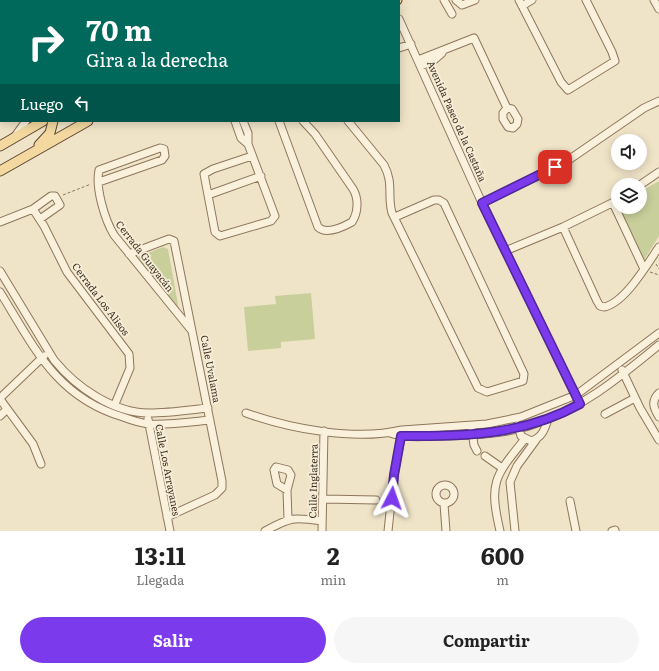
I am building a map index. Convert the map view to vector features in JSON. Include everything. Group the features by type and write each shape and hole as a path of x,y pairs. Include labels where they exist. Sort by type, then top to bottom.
{"main road":[{"path":"0,146 41,122"},
{"path":"31,153 50,133 53,122"},
{"path":"0,171 86,122"}],"street":[{"path":"444,0 452,14"},
{"path":"456,0 462,5 475,0"},
{"path":"532,0 521,3 561,82 568,90 615,61 586,0"},
{"path":"654,0 659,9"},
{"name":"Avenida Paseo de la Castaña","path":"400,21 482,203 580,404"},
{"path":"420,63 474,38 507,108"},
{"path":"400,48 411,44"},
{"path":"482,203 567,161 644,108 659,101"},
{"path":"13,138 25,122"},
{"path":"235,122 241,138 248,144"},
{"path":"243,122 248,133 248,144 252,156 275,212 271,221 220,236 215,232 204,174 213,169 252,156"},
{"path":"279,122 318,227 322,230 328,231 352,222 355,216 358,197 354,188 315,134 304,122"},
{"path":"349,122 388,172 391,185 390,207 394,217 478,388 487,392 524,381 524,374 444,203 439,200 434,200 394,217"},
{"path":"160,148 164,149 165,156 162,160 99,182 98,173 100,169 160,148"},
{"path":"647,180 659,172"},
{"path":"208,195 261,176"},
{"name":"Cerrada Guayacán","path":"99,182 108,224 129,254 193,333"},
{"path":"0,222 33,208 53,195 57,198 60,205 40,219"},
{"path":"505,251 563,227 611,203"},
{"name":"Cerrada Los Alisos","path":"33,208 67,272 129,354 130,368 114,404"},
{"path":"621,214 644,269"},
{"path":"563,227 600,306 607,306 617,300 644,269 659,247"},
{"name":"Calle Uvalama","path":"129,254 169,239 174,241 208,408 222,488 215,495 167,517"},
{"path":"0,271 48,351 64,372 84,390 114,404 148,413 208,408"},
{"path":"0,292 42,358 61,382 89,403 118,416 149,424 210,420"},
{"path":"401,433 506,422 521,417 576,395 659,333"},
{"path":"246,413 272,422 324,431 472,434 517,429 548,419 580,404 624,374 659,345"},
{"path":"41,464 33,444 0,398 48,351"},
{"path":"618,365 659,440"},
{"path":"657,395 654,407 659,417"},
{"path":"605,414 636,398"},
{"path":"0,416 7,409"},
{"name":"Calle Los Arrayanes","path":"148,413 170,531"},
{"path":"521,417 517,429 521,436 524,440 531,442 536,440"},
{"path":"515,531 510,482 516,466 541,435 548,419"},
{"path":"472,425 472,434 476,451"},
{"name":"Calle Inglaterra","path":"322,531 324,499 324,431"},
{"path":"388,531 394,475 401,433"},
{"path":"500,531 494,502 497,479 502,468 524,440"},
{"path":"485,456 502,468"},
{"path":"508,461 516,466"},
{"path":"497,479 510,482"},
{"path":"287,490 288,519"},
{"path":"324,499 376,500"},
{"path":"570,501 576,531"},
{"path":"444,504 446,531"},
{"path":"265,531 288,519 304,518 322,521"}],"path":[{"path":"57,198 89,184 99,182"},
{"path":"644,269 659,275"}],"green space":[{"path":"659,181 659,236 644,260 621,214 647,214 647,188"},
{"path":"163,247 168,249 179,310 137,257"},
{"path":"311,293 315,339 281,342 281,348 248,351 244,307 276,304 275,296"}],"route":[{"path":"392,498 394,475 401,436 466,435 517,429 529,426 574,408 580,404 482,203 555,167"}]}
